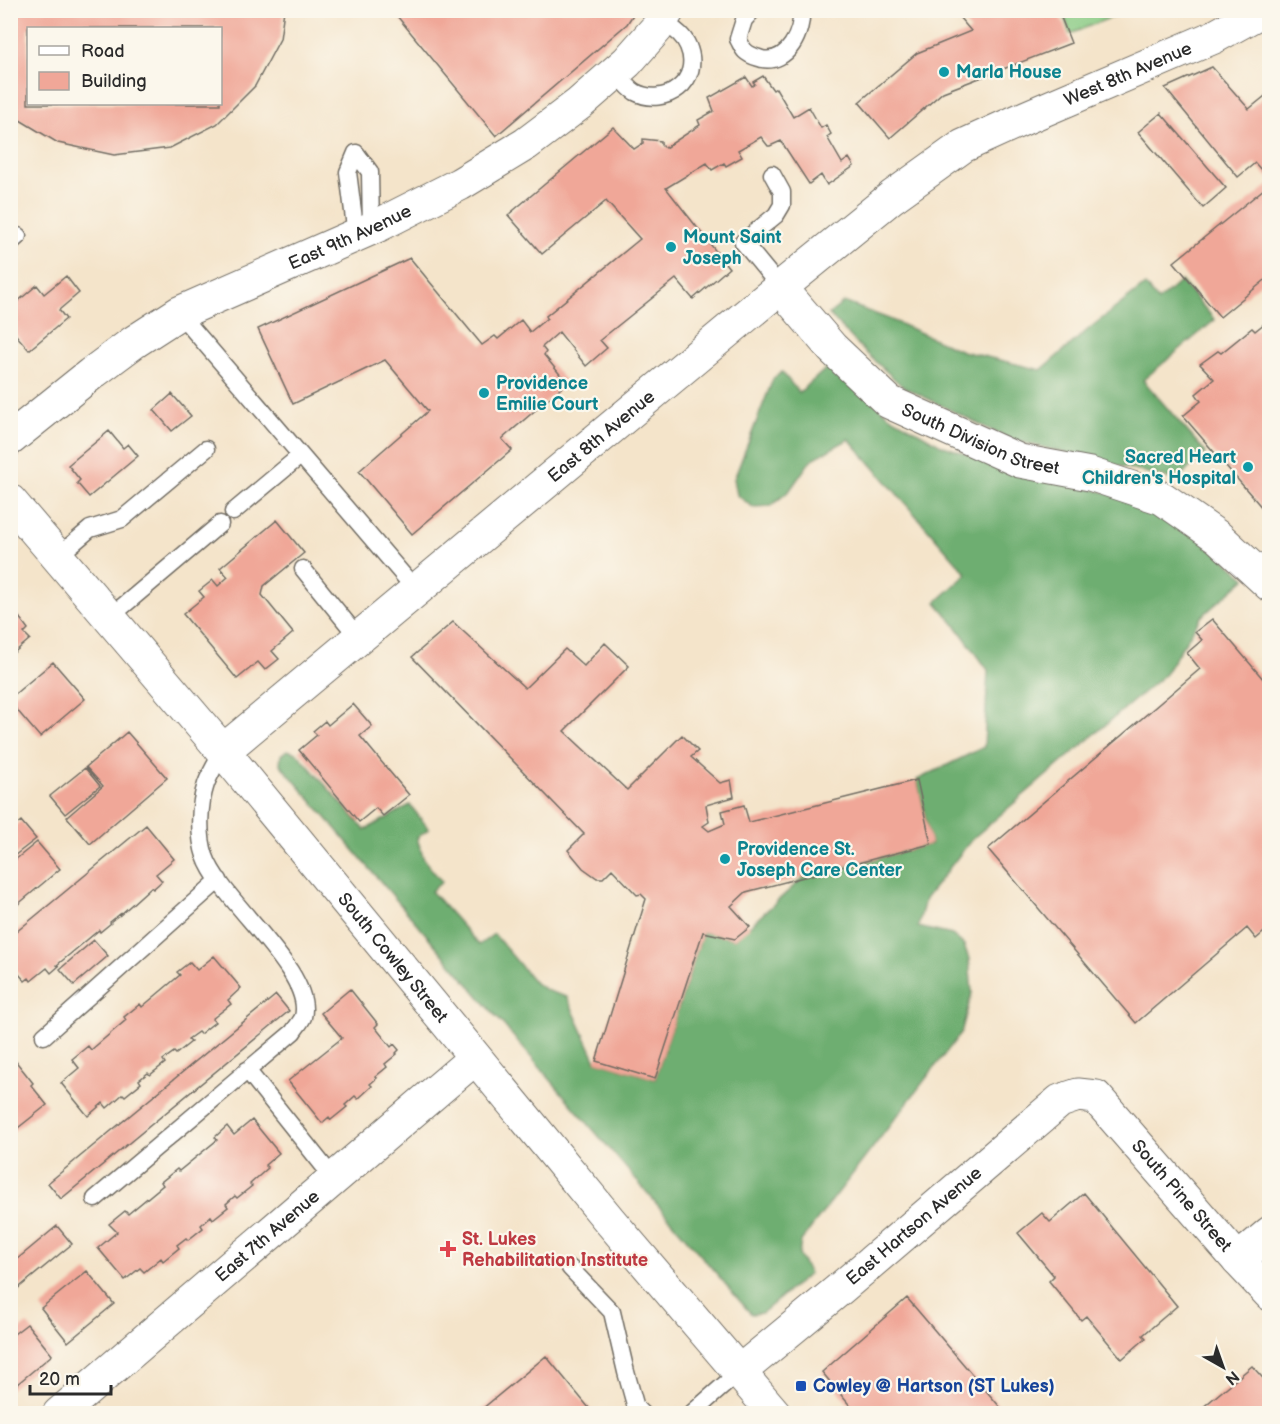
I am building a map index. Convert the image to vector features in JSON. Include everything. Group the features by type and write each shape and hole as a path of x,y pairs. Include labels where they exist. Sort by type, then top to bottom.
{"street":[{"name":"West 8th Avenue","path":"989,134 1214,37 1263,10"},
{"name":"East 9th Avenue","path":"10,439 134,342 179,313 363,232 460,184 526,144 579,104 627,62 665,15"},
{"name":"East 8th Avenue","path":"223,751 780,287 892,197 963,146 989,134"},
{"name":"South Division Street","path":"780,287 832,348 889,402 1020,460 1090,474 1162,498 1218,537 1269,585"},
{"name":"South Cowley Street","path":"10,501 223,751 610,1221 775,1413"},
{"name":"East 7th Avenue","path":"59,1413 475,1058"},
{"name":"East Hartson Avenue","path":"739,1372 1060,1101 1078,1095 1096,1097"},
{"name":"South Pine Street","path":"1096,1097 1269,1294"},
{"path":"1238,1260 1269,1233"}],"lane":[{"path":"753,10 744,20 738,39 745,51 754,57 771,60 785,53 795,40 802,19 801,10"},
{"path":"616,72 633,91 648,97 668,95 685,84 692,66 688,46 665,15"},
{"path":"772,174 782,192 782,205 776,215 743,242 780,287"},
{"path":"179,313 416,590"},
{"path":"58,556 90,529 122,519 206,449"},
{"path":"232,512 300,456"},
{"path":"110,617 220,524"},
{"path":"303,569 358,637"},
{"path":"95,1199 293,1032 302,1019 303,1000 292,973 219,880 205,858 200,816 206,784 223,751"},
{"path":"44,1036 219,880"},
{"path":"247,1070 334,1179"},
{"path":"570,1268 612,1312 636,1408 642,1413"},
{"path":"691,1413 739,1372"}],"green space":[{"path":"1062,10 1127,10 1127,11 1070,34"},
{"path":"1181,281 1215,320 1143,380 1206,453 1176,480 1009,439 902,386 829,314 844,302 962,351 1041,370 1145,285 1158,301"},
{"path":"830,365 890,416 941,445 1012,470 1129,498 1179,520 1246,578 1201,617 1165,674 972,839 925,899 918,927 952,935 964,945 969,959 972,993 961,1033 801,1241 799,1255 809,1274 762,1313 751,1314 280,764 281,755 287,750 297,753 365,830 410,805 429,829 417,838 424,860 442,882 431,891 479,945 494,934 536,984 548,991 567,997 596,1061 655,1079 703,932 735,939 803,878 931,844 917,780 984,747 988,670 936,602 967,574 849,439 811,460 790,490 771,506 753,507 737,495 734,479 773,379 782,372 799,393"}],"building":[{"path":"10,10 284,10 280,39 255,86 217,124 170,148 114,155 58,143 10,114"},
{"path":"392,10 636,10 627,24 496,136"},
{"name":"Marla House","path":"953,10 1013,10 1016,14 1026,10 1058,10 1071,43 943,92 890,138 859,102 917,53 971,31"},
{"path":"1212,67 1249,109 1270,92 1270,180 1255,163 1238,177 1165,88"},
{"path":"763,76 773,90 776,88 793,117 809,107 821,128 826,125 831,134 827,137 842,163 849,158 854,166 827,185 821,175 809,184 781,141 768,146 761,137 738,150 742,157 726,166 724,163 712,170 707,163 666,188 729,268 693,299 676,279 600,340 607,348 586,366 559,332 542,347 546,352 544,355 567,383 502,439 512,450 412,534 359,471 428,411 385,360 293,404 258,329 410,258 482,345 495,336 498,339 521,320 530,332 547,318 546,316 640,239 606,201 542,254 508,215 613,127 634,149 643,143 643,139 661,141 665,148 700,125 698,120 714,111 709,98 746,77 752,86 755,84 753,82"},
{"path":"1161,113 1226,188 1203,208 1138,132"},
{"path":"1270,184 1270,276 1220,317 1174,262"},
{"path":"66,276 79,293 59,310 66,319 29,350 16,335 13,338 10,335 10,308 37,285 44,294"},
{"name":"Sacred Heart Children's Hospital","path":"1270,319 1270,517 1183,416 1201,401 1196,394 1214,379 1200,364 1218,351 1221,353 1252,328 1255,331"},
{"path":"172,394 191,416 172,431 154,410"},
{"path":"109,431 123,448 128,444 138,456 89,497 77,483 80,480 68,465"},
{"path":"277,520 304,553 264,586 262,595 293,633 272,651 279,659 265,670 258,662 237,679 183,614 204,597 199,591 213,580 218,586 228,577 220,568"},
{"path":"10,615 15,621 19,617 28,629 24,633 30,639 10,656"},
{"path":"1212,619 1270,687 1270,909 1266,913 1270,918 1270,927 1256,939 1247,928 1136,1023 988,849 1200,669 1187,653 1202,640 1195,632"},
{"name":"Providence St. Joseph Care Center","path":"453,622 525,688 565,649 584,666 605,643 629,666 564,731 627,790 682,735 698,751 691,757 720,783 731,780 734,797 706,805 709,822 703,826 709,831 725,824 722,811 744,805 749,822 917,780 931,844 746,892 731,906 750,927 735,939 703,932 655,1079 596,1061 646,899 641,894 637,895 612,869 603,878 597,878 583,868 568,850 584,834 412,657"},
{"path":"53,662 85,699 40,737 10,702 10,698"},
{"path":"353,704 372,726 360,736 409,795 383,816 376,808 359,822 299,750 317,735 313,731 325,721 328,725"},
{"path":"127,732 167,778 90,844 67,817 103,786 86,767"},
{"path":"85,768 100,786 65,814 50,796"},
{"path":"21,821 36,839 10,859 10,830"},
{"path":"146,825 174,859 156,874 162,881 153,889 151,887 100,932 99,930 57,965 59,966 51,973 47,968 31,981 29,978 25,981 10,964 10,937"},
{"path":"37,842 60,869 10,911 10,864"},
{"path":"94,940 108,956 74,985 60,969"},
{"path":"214,956 241,988 228,1000 231,1004 212,1019 215,1022 200,1034 198,1032 188,1039 191,1042 176,1054 174,1052 163,1060 165,1063 150,1075 148,1073 139,1080 141,1083 125,1096 123,1094 107,1108 103,1103 88,1116 61,1083 79,1068 72,1059 88,1046 91,1050 126,1020 124,1017 140,1004 142,1007 180,975 177,972 190,962 197,970"},
{"path":"350,989 378,1024 375,1027 391,1047 394,1044 399,1050 385,1064 387,1067 375,1077 377,1078 370,1084 372,1086 358,1099 355,1096 345,1105 347,1107 331,1120 329,1117 322,1123 288,1081 342,1038 321,1013"},
{"path":"276,995 289,1011 61,1199 48,1183"},
{"path":"10,1054 47,1105 14,1131 10,1127"},
{"path":"252,1120 279,1153 265,1165 268,1168 250,1184 252,1186 237,1198 235,1196 226,1204 228,1207 213,1219 211,1216 201,1225 203,1228 188,1240 186,1238 177,1245 179,1248 163,1261 161,1258 144,1272 140,1268 125,1280 98,1248 117,1232 109,1224 125,1211 128,1214 163,1185 161,1182 177,1169 179,1171 217,1140 215,1137 227,1126 234,1135"},
{"path":"1084,1193 1177,1306 1143,1335 1146,1338 1122,1359 1086,1316 1081,1320 1049,1281 1054,1276 1018,1233 1042,1213 1050,1222"},
{"path":"57,1226 72,1244 10,1295 10,1265"},
{"path":"87,1271 114,1304 68,1342 41,1308"},
{"path":"907,1298 1006,1414 857,1414 822,1372"},
{"path":"27,1324 52,1355 10,1390 10,1337"},
{"path":"546,1356 594,1414 476,1414"},
{"path":"1252,1366 1270,1386 1270,1414 1195,1414"}],"place":[{"name":"Marla House","path":"944,72"},
{"name":"Mount Saint Joseph","path":"671,247"},
{"name":"Providence Emilie Court","path":"484,393"},
{"name":"Sacred Heart Children's Hospital","path":"1248,467"},
{"name":"Providence St. Joseph Care Center","path":"725,859"},
{"name":"St. Lukes Rehabilitation Institute","path":"448,1249"},
{"name":"Cowley @ Hartson (ST Lukes)","path":"801,1386"}]}
